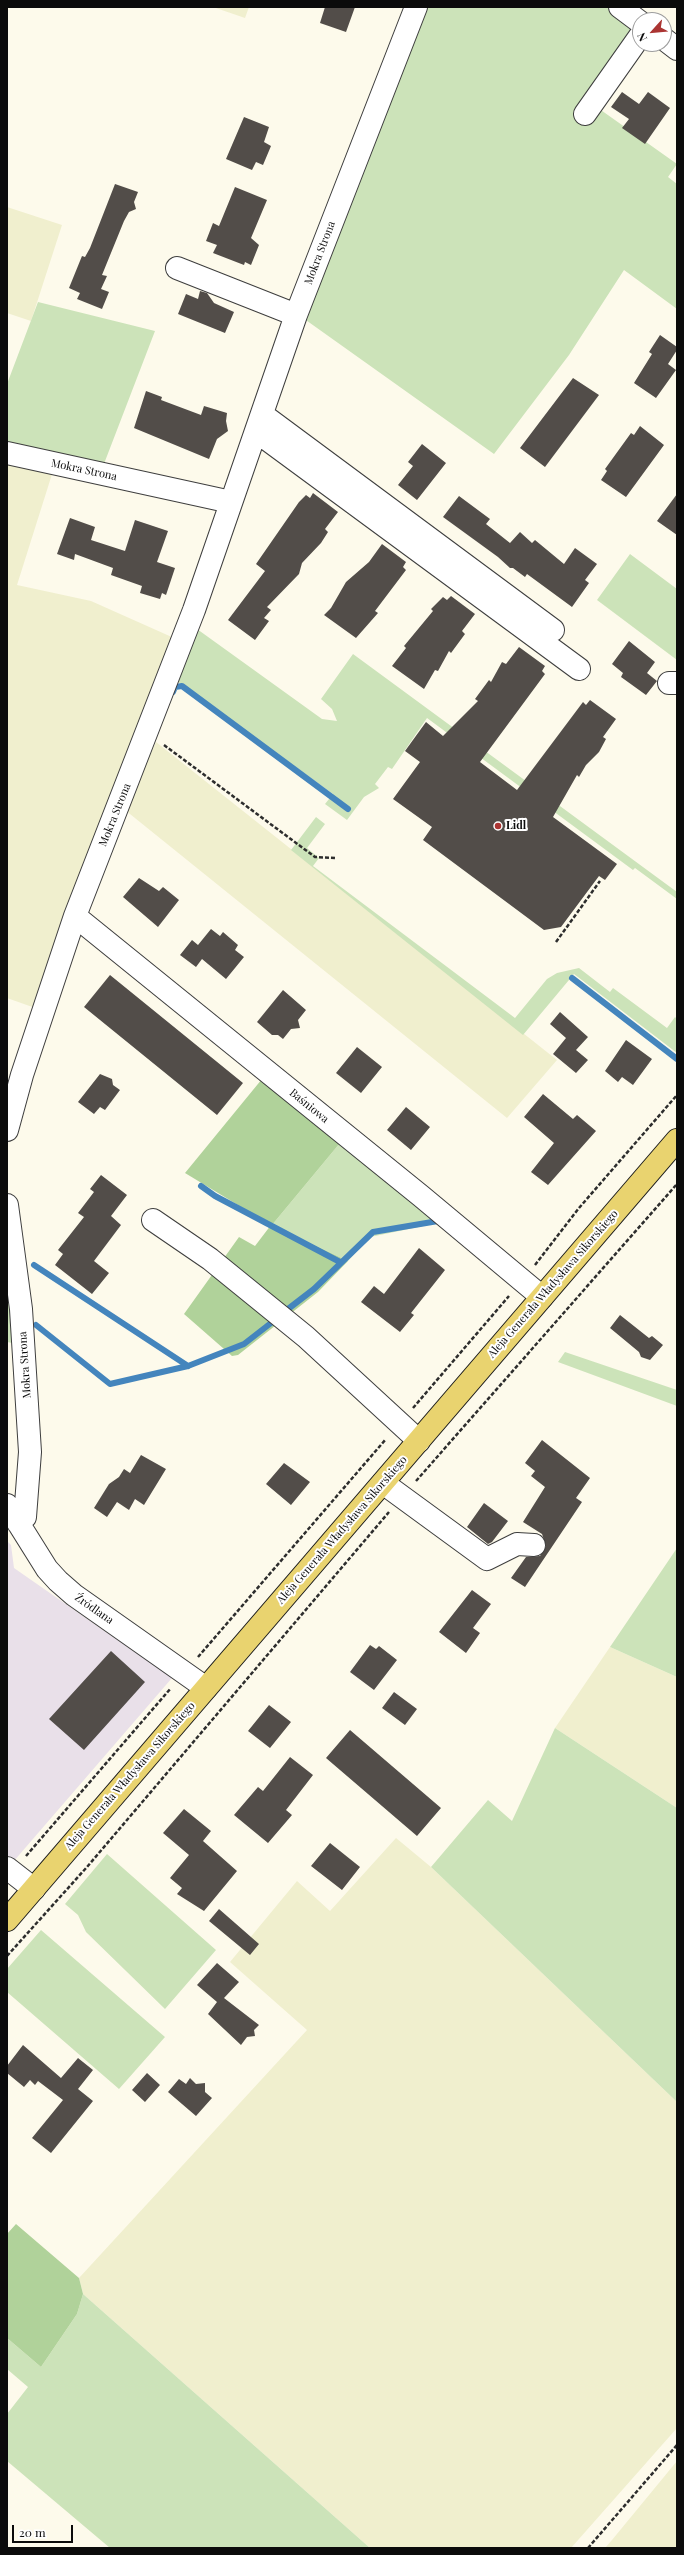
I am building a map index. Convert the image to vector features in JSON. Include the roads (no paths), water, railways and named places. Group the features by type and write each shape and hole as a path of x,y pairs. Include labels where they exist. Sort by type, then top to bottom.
{"main road":[{"name":"Aleja Generała Władysława Sikorskiego","path":"7,1920 677,1140"}],"street":[{"name":"Mokra Strona","path":"7,1130 22,1075 75,916 147,732 260,423 296,315 416,7"},
{"path":"620,7 632,16"},
{"path":"585,114 632,47"},
{"path":"177,268 296,315"},
{"path":"260,423 552,630"},
{"path":"260,423 579,669"},
{"name":"Mokra Strona","path":"7,453 231,502"},
{"name":"Baśniowa","path":"75,916 421,1196 542,1297"},
{"name":"Mokra Strona","path":"7,1205 21,1309 30,1452 25,1517 18,1523"},
{"path":"153,1220 210,1259 306,1337 419,1441"},
{"path":"383,1483 487,1559 517,1544 534,1545"},
{"name":"Źródlana","path":"7,1505 47,1569 58,1581 206,1688"},
{"path":"10,1870 34,1889"}],"waterway":[{"path":"173,692 175,687 182,686 348,809"},
{"path":"572,978 677,1059"},
{"path":"201,1186 215,1196 340,1262"},
{"path":"288,1309 314,1289 373,1232 438,1221 440,1223"},
{"path":"34,1265 188,1366"},
{"path":"36,1325 110,1384 188,1366 244,1344 271,1323"}],"place":[{"name":"Lidl","path":"498,826"}]}
